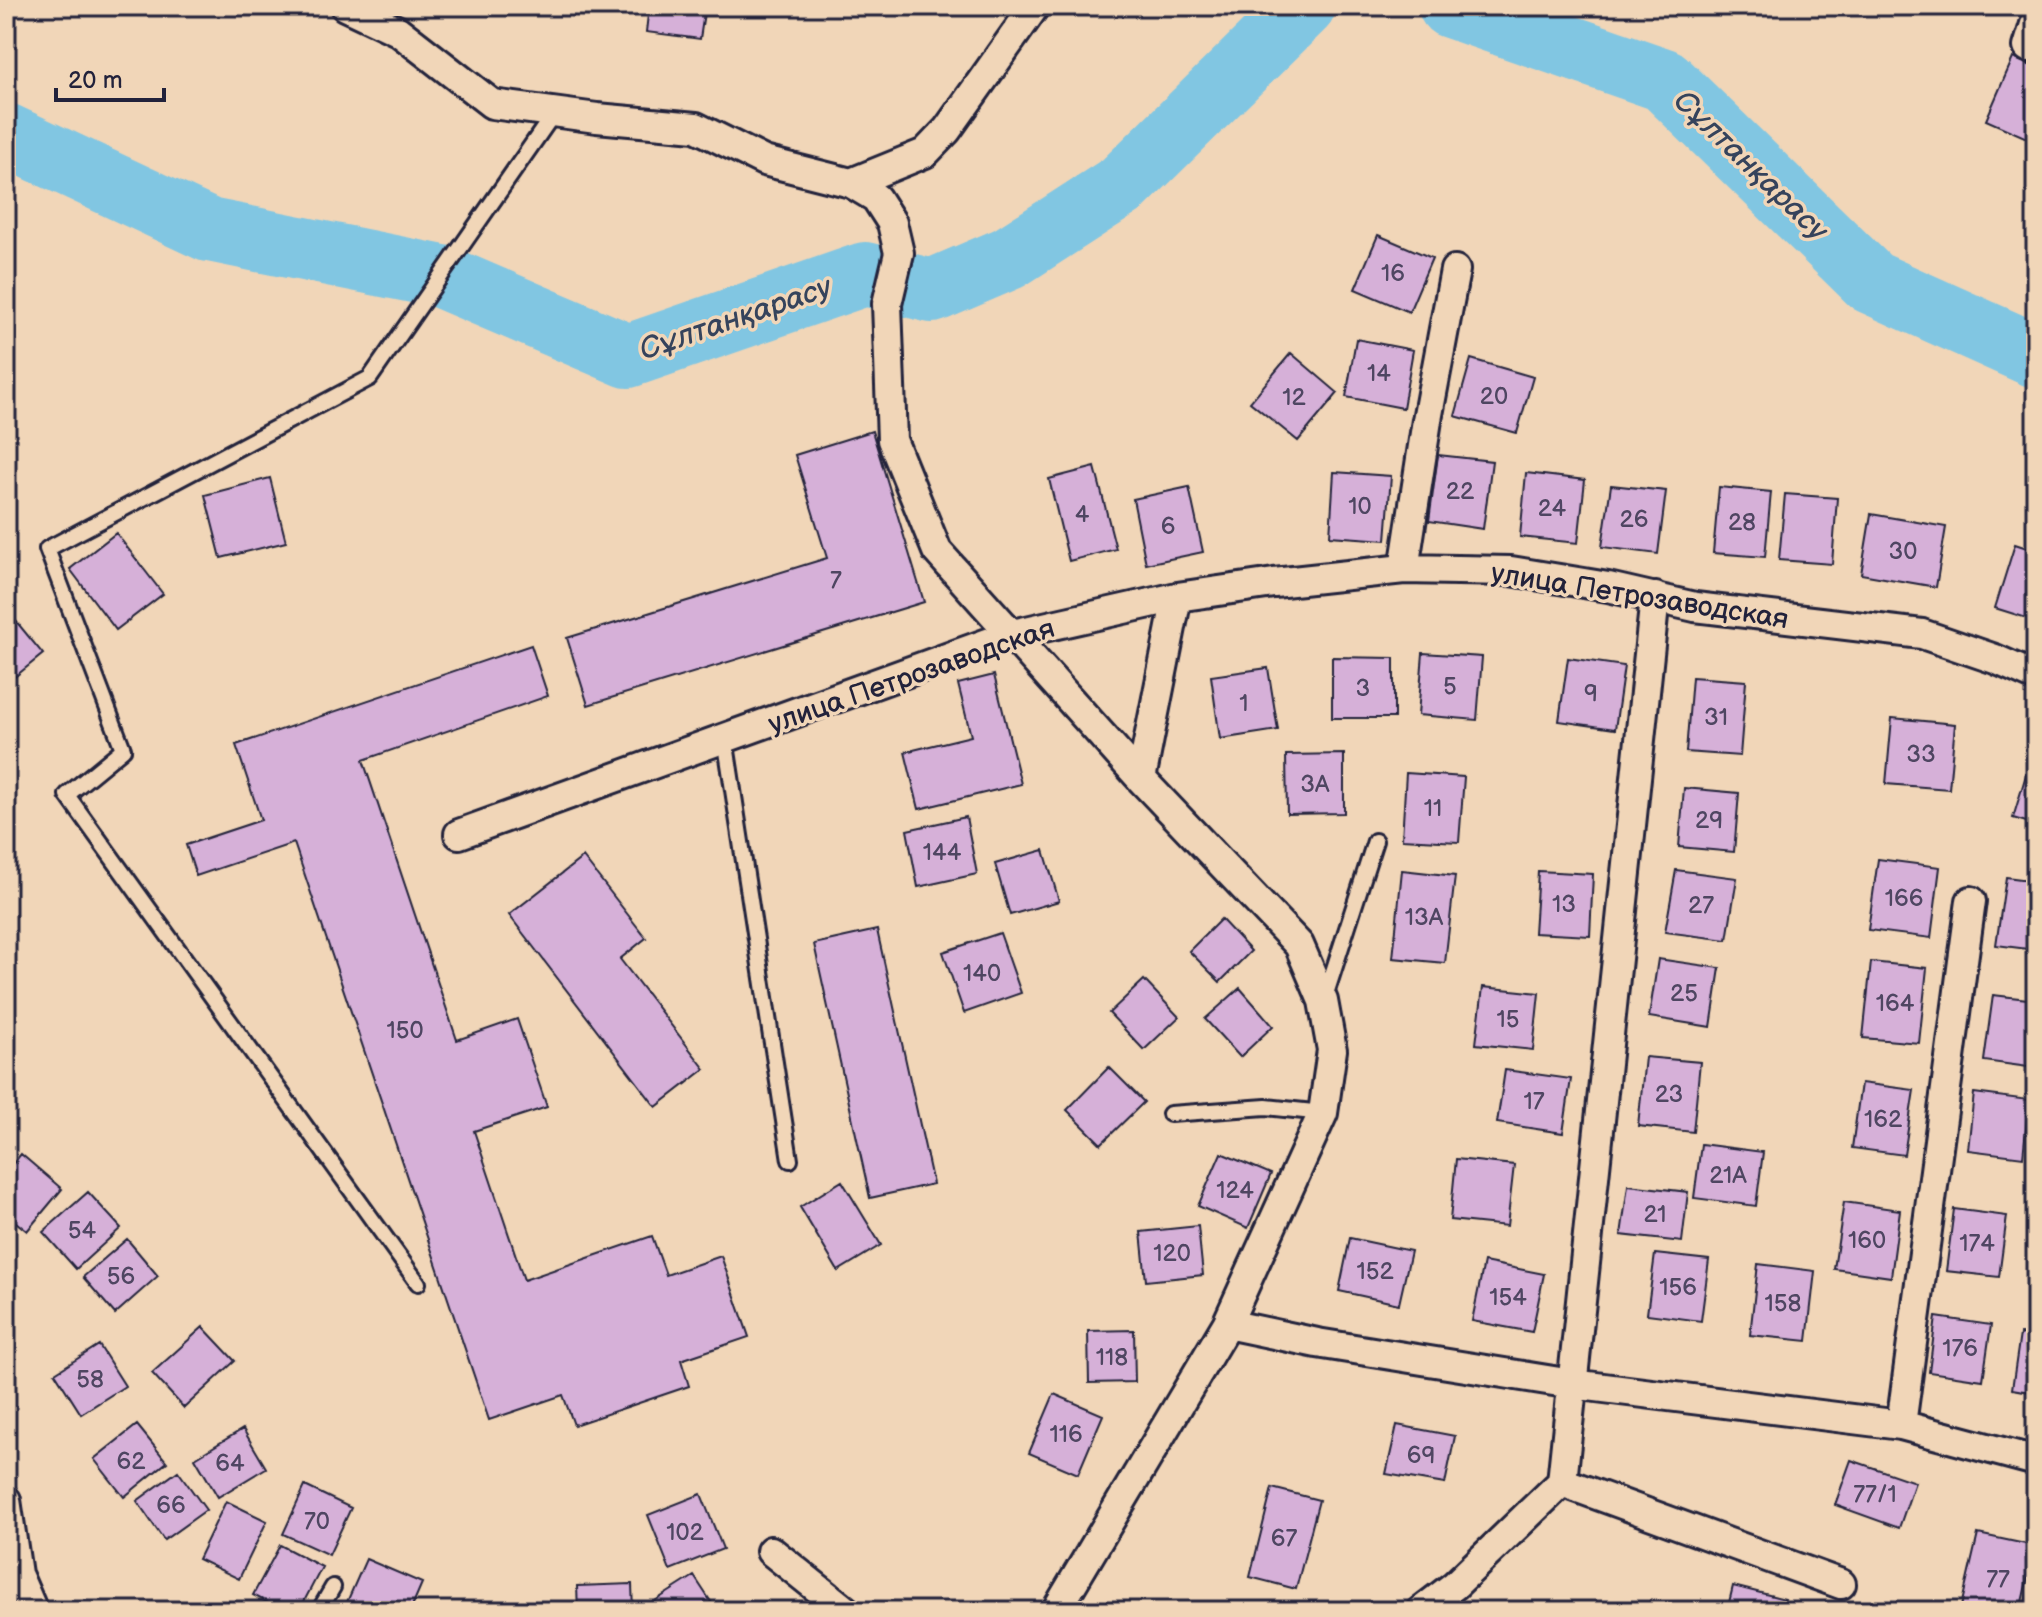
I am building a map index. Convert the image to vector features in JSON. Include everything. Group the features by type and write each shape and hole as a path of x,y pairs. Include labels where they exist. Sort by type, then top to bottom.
{"street":[{"path":"345,6 398,31 492,104 696,127 764,161 851,183 876,198 892,223 899,253 887,304 892,440 937,551 1141,779 1299,945 1323,1001 1332,1050 1323,1113 1227,1324 1056,1611"},
{"path":"851,183 925,153 947,130 1035,6"},
{"path":"1404,569 1455,270"},
{"name":"улица Петрозаводская","path":"459,834 1013,634 1177,597 1404,569 1511,571 1695,607 1922,634 2036,677"},
{"path":"1141,779 1177,597"},
{"path":"1421,1611 1455,1585 1562,1482 1655,597"},
{"path":"1901,1425 1971,901"},
{"path":"1227,1324 1317,1343 1572,1384 1901,1425 2036,1461"},
{"path":"1562,1482 1841,1584"},
{"path":"6,1500 17,1574 15,1611"},
{"path":"771,1551 846,1611"},
{"path":"17,1574 33,1611"}],"lane":[{"path":"418,1283 67,795 123,749 47,549 370,378 554,113"},
{"path":"725,738 790,1160"},
{"path":"1323,1001 1375,841"},
{"path":"1170,1114 1266,1107 1323,1113"},
{"path":"319,1611 333,1587"}],"building":[{"path":"649,6 705,6 700,39 646,32"},
{"path":"2013,58 2036,68 2036,123 2029,139 1986,120"},
{"path":"1378,235 1432,258 1409,312 1355,289"},
{"path":"1356,339 1413,350 1403,408 1346,397"},
{"path":"1291,353 1338,393 1298,441 1250,402"},
{"path":"1471,359 1533,377 1517,433 1455,416"},
{"path":"872,431 924,602 588,705 567,638 827,558 795,455"},
{"path":"1438,455 1492,461 1483,529 1429,521"},
{"path":"1095,467 1116,549 1069,561 1049,479"},
{"path":"1334,472 1391,476 1386,540 1330,536"},
{"path":"1526,473 1585,480 1578,543 1520,537"},
{"path":"270,478 286,542 221,558 205,495"},
{"path":"1611,485 1666,491 1658,554 1602,547"},
{"path":"1189,487 1203,552 1146,564 1133,499"},
{"path":"1719,487 1771,492 1765,557 1713,553"},
{"path":"1785,494 1837,498 1832,564 1779,560"},
{"path":"1871,514 1946,527 1936,587 1861,574"},
{"path":"116,533 163,594 116,630 70,569"},
{"path":"2015,544 2036,551 2036,621 1995,608"},
{"path":"6,609 43,654 6,684"},
{"path":"531,645 548,696 363,760 457,1040 517,1019 547,1107 474,1131 524,1280 652,1236 666,1275 721,1256 749,1337 681,1360 689,1386 574,1425 563,1395 489,1420 294,843 196,876 186,845 261,820 236,745"},
{"path":"1423,653 1482,657 1477,720 1418,715"},
{"path":"1332,657 1394,658 1394,718 1332,718"},
{"path":"1568,658 1624,666 1615,729 1559,721"},
{"path":"1268,668 1278,730 1220,739 1211,676"},
{"path":"994,675 1021,784 919,809 905,752 971,736 958,684"},
{"path":"1692,677 1746,681 1740,756 1686,752"},
{"path":"1892,718 1955,724 1949,789 1886,784"},
{"path":"1344,754 1344,813 1287,814 1286,755"},
{"path":"2032,755 2036,756 2036,825 2013,818"},
{"path":"1406,773 1464,777 1459,842 1402,839"},
{"path":"1684,788 1739,793 1734,852 1679,847"},
{"path":"966,817 977,874 918,887 907,830"},
{"path":"1044,850 1059,901 1010,915 995,864"},
{"path":"583,857 646,938 620,959 705,1069 656,1107 509,915"},
{"path":"1878,859 1940,867 1931,938 1868,930"},
{"path":"1402,870 1455,876 1445,963 1393,958"},
{"path":"1676,870 1737,878 1727,940 1665,932"},
{"path":"1538,871 1593,874 1590,936 1534,933"},
{"path":"2006,877 2036,881 2036,950 1996,945"},
{"path":"1221,919 1251,951 1220,982 1189,951"},
{"path":"877,930 933,1184 870,1198 814,944"},
{"path":"1000,933 1021,993 964,1013 943,952"},
{"path":"1658,959 1720,968 1711,1027 1649,1017"},
{"path":"1871,962 1927,968 1919,1043 1863,1038"},
{"path":"1144,980 1179,1017 1144,1050 1109,1013"},
{"path":"1483,987 1539,993 1533,1050 1476,1044"},
{"path":"1240,988 1273,1026 1240,1057 1205,1019"},
{"path":"1993,995 2036,1000 2036,1068 1984,1061"},
{"path":"1645,1057 1700,1062 1693,1132 1638,1126"},
{"path":"1109,1067 1144,1102 1101,1144 1067,1110"},
{"path":"1505,1070 1571,1079 1563,1133 1497,1123"},
{"path":"1861,1083 1914,1090 1904,1155 1852,1148"},
{"path":"1974,1093 2029,1100 2023,1157 1968,1150"},
{"path":"1701,1144 1763,1152 1756,1206 1694,1198"},
{"path":"1221,1153 1271,1174 1248,1228 1198,1206"},
{"path":"21,1154 62,1189 27,1231 6,1214 6,1172"},
{"path":"1456,1159 1514,1165 1507,1226 1450,1220"},
{"path":"842,1181 881,1245 838,1271 800,1207"},
{"path":"1628,1185 1688,1192 1682,1242 1621,1235"},
{"path":"88,1192 121,1228 76,1269 43,1232"},
{"path":"1844,1202 1900,1210 1891,1277 1834,1269"},
{"path":"1954,1209 2007,1216 1999,1277 1946,1271"},
{"path":"1198,1226 1203,1275 1146,1281 1141,1232"},
{"path":"1350,1238 1411,1251 1399,1304 1339,1291"},
{"path":"127,1239 158,1276 115,1314 83,1277"},
{"path":"1655,1254 1709,1260 1701,1321 1647,1314"},
{"path":"1484,1262 1544,1274 1532,1332 1472,1321"},
{"path":"1758,1264 1815,1271 1807,1341 1750,1335"},
{"path":"1936,1317 1991,1325 1983,1380 1929,1372"},
{"path":"203,1327 235,1361 184,1408 152,1373"},
{"path":"1134,1330 1135,1382 1089,1383 1088,1331"},
{"path":"2020,1334 2036,1336 2036,1393 2012,1389"},
{"path":"99,1345 125,1386 81,1414 55,1373"},
{"path":"1054,1394 1103,1415 1078,1474 1029,1453"},
{"path":"137,1425 167,1462 124,1497 94,1459"},
{"path":"1397,1425 1455,1436 1445,1484 1386,1474"},
{"path":"243,1429 266,1468 218,1497 195,1458"},
{"path":"1851,1460 1915,1482 1899,1528 1835,1505"},
{"path":"178,1471 206,1510 164,1540 137,1501"},
{"path":"305,1486 351,1508 329,1555 283,1534"},
{"path":"1272,1488 1319,1500 1296,1589 1250,1577"},
{"path":"701,1494 723,1549 670,1570 648,1515"},
{"path":"226,1501 267,1521 239,1579 198,1559"},
{"path":"1978,1534 2035,1546 2020,1611 1960,1611"},
{"path":"280,1545 322,1567 299,1611 284,1611 253,1595"},
{"path":"366,1559 422,1583 410,1611 343,1611"},
{"path":"694,1576 717,1611 654,1611 650,1604"},
{"path":"632,1584 633,1611 578,1611 577,1586"},
{"path":"1733,1586 1785,1599 1782,1611 1727,1611"}],"waterway":[{"name":"Сұлтанқарасу","path":"6,135 209,230 443,277 628,356 865,274 932,291 1009,258 1122,185 1304,6"},
{"name":"Сұлтанқарасу","path":"1450,6 1664,80 1871,282 2036,356"}]}
